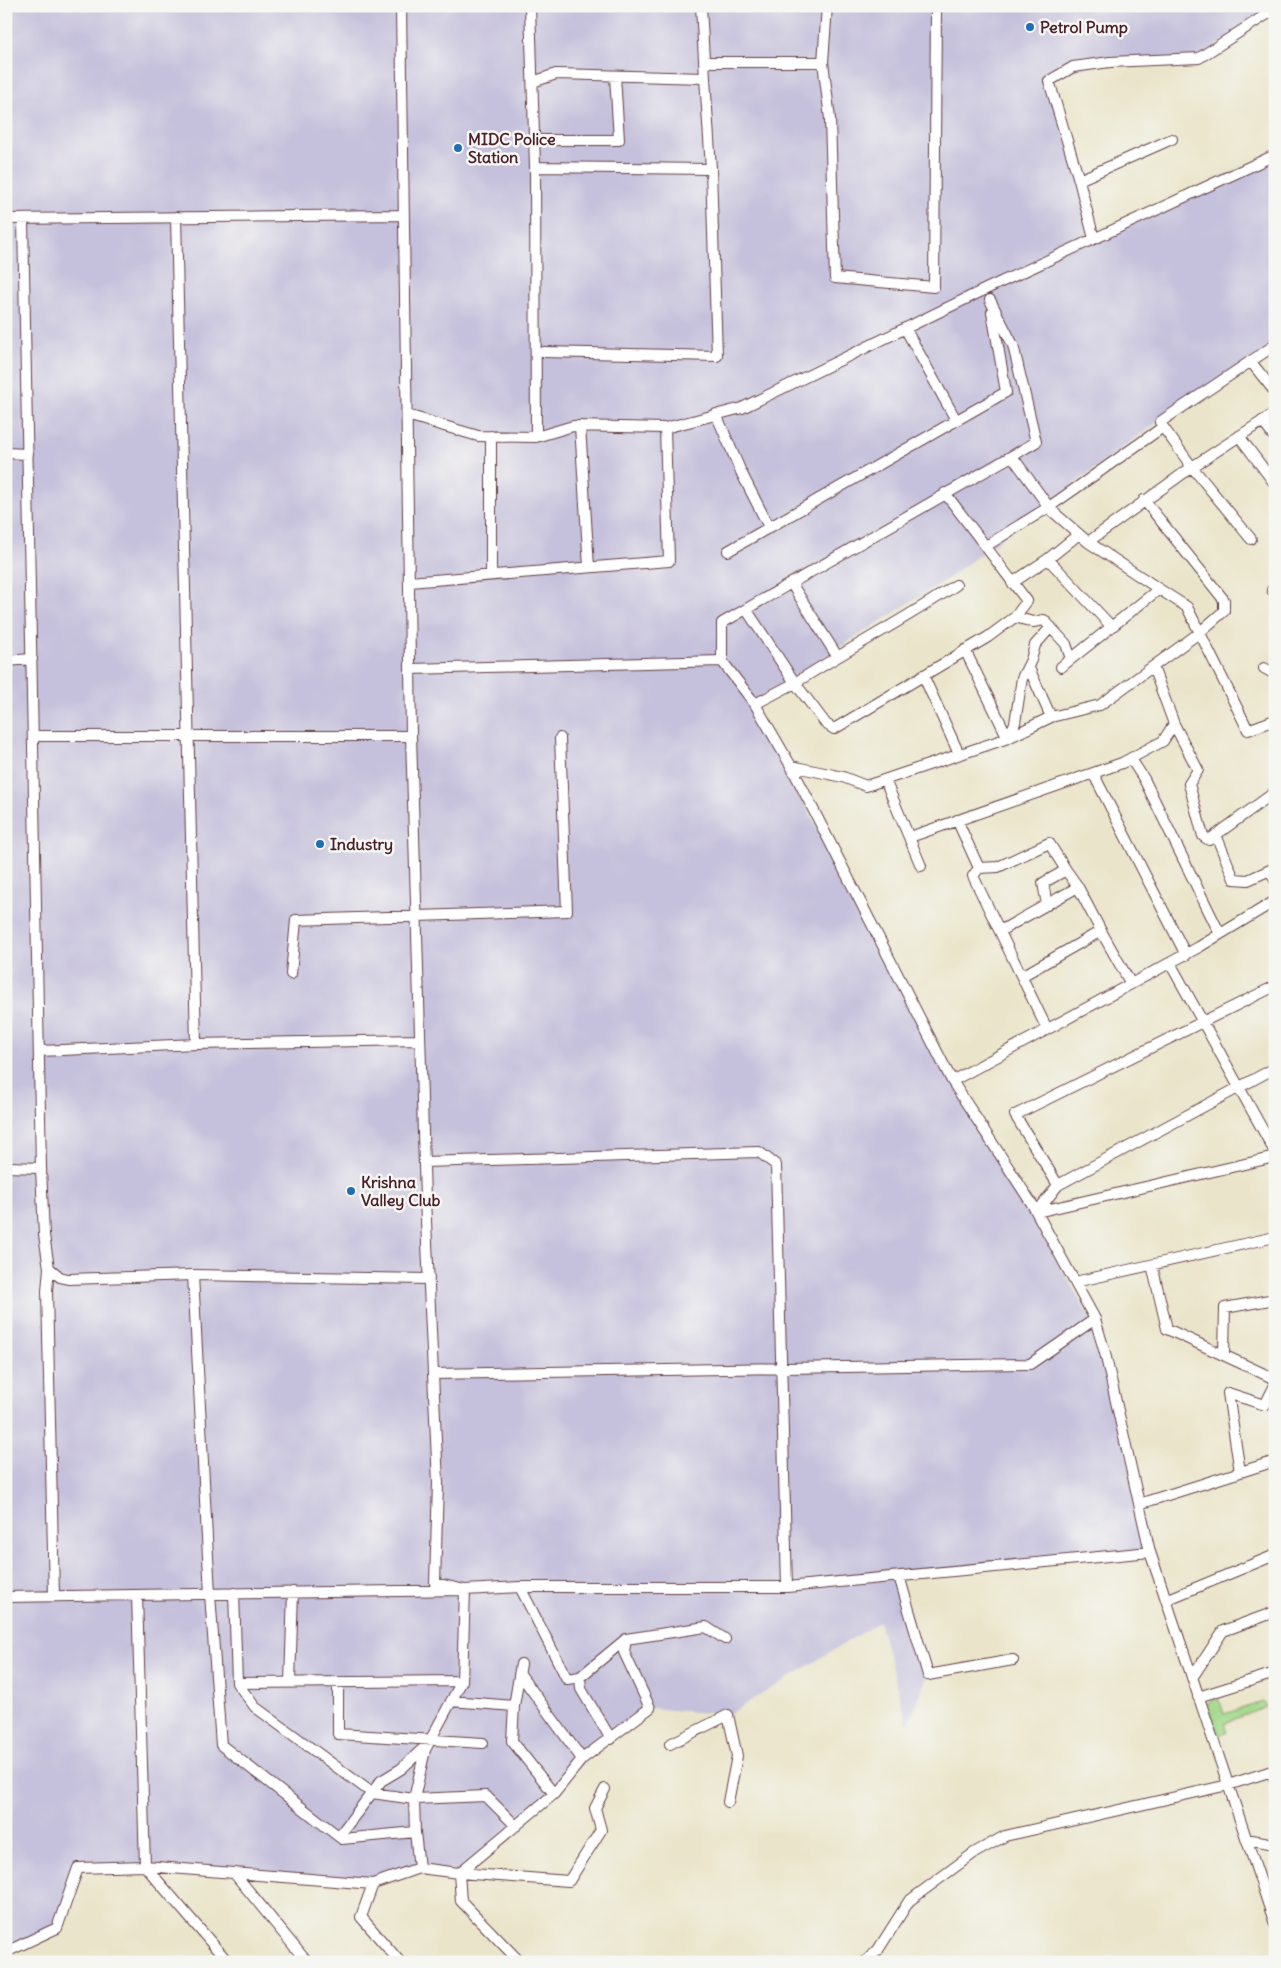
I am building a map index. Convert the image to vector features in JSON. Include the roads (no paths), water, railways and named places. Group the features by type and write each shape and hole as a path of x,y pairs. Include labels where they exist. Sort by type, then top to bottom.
{"street":[{"path":"401,6 411,736 424,1162 438,1483 436,1583 465,1590"},
{"path":"530,6 535,167 536,437"},
{"path":"544,352 717,356 711,169 701,6"},
{"path":"827,6 823,62 830,120 835,278 934,286 936,6"},
{"path":"1094,239 1079,180 1049,81 1072,67 1110,62 1199,58 1275,9"},
{"path":"704,62 823,62"},
{"path":"532,82 556,74 704,78"},
{"path":"534,140 619,140 615,76"},
{"path":"1079,180 1172,139"},
{"path":"407,415 478,436 536,437 574,426 665,428 742,408 988,288 1275,155"},
{"path":"535,167 711,169"},
{"path":"6,219 404,215"},
{"path":"176,217 196,1044"},
{"path":"23,219 41,1168 44,1235 49,1268 47,1291 54,1596"},
{"path":"728,551 1006,392 988,288"},
{"path":"990,300 1013,345 1036,442 722,623 722,661 755,704 791,766 952,1081 1037,1212 1095,1320 1105,1353 1150,1552 1275,1924"},
{"path":"905,328 956,420"},
{"path":"1251,539 1192,466 1160,422 1275,345"},
{"path":"1251,362 1275,392"},
{"path":"1088,542 1192,466 1275,413"},
{"path":"716,414 741,472 769,527"},
{"path":"1262,421 1275,438"},
{"path":"580,426 589,567"},
{"path":"986,546 1049,507 1163,427"},
{"path":"409,582 669,560 665,428"},
{"path":"491,436 491,575"},
{"path":"1239,436 1275,484"},
{"path":"6,453 28,454"},
{"path":"1012,456 1049,507 1088,542 1187,607 1248,730 1275,720"},
{"path":"746,609 794,682 826,724 834,728 1015,618 1027,601 945,493"},
{"path":"791,766 843,777 866,786 885,780 1008,738 1051,717 1100,705 1199,633 1224,611 1224,600 1144,500"},
{"path":"1012,583 1048,559 1079,534"},
{"path":"1048,559 1111,626"},
{"path":"791,583 837,656"},
{"path":"755,704 910,616 956,585"},
{"path":"1061,666 1158,589"},
{"path":"1015,618 1033,622 1044,620 1066,644 1071,659"},
{"path":"1008,738 1015,723 1022,678 1035,645 1051,627"},
{"path":"965,650 1008,738"},
{"path":"6,661 32,659"},
{"path":"410,669 722,661"},
{"path":"1028,666 1051,717"},
{"path":"1153,667 1174,724 1198,770 1189,784 1203,836 1209,840 1275,792"},
{"path":"1264,668 1275,674"},
{"path":"923,675 959,754"},
{"path":"910,837 1131,759 1163,742 1174,724"},
{"path":"33,736 188,734 411,736"},
{"path":"291,974 296,920 567,911 560,738"},
{"path":"1131,759 1144,779 1220,934"},
{"path":"1093,773 1186,955"},
{"path":"885,780 910,837 920,866"},
{"path":"957,820 979,868"},
{"path":"1216,835 1234,879 1248,880 1270,870 1275,880"},
{"path":"979,868 998,867 1049,843 1078,887 1131,984"},
{"path":"979,868 973,876 1047,1029"},
{"path":"1047,904 1043,883 1066,870"},
{"path":"1000,931 1078,887"},
{"path":"952,1081 1186,955 1275,901"},
{"path":"1022,976 1101,931"},
{"path":"1170,963 1275,1152"},
{"path":"1058,1185 1015,1115 1275,986"},
{"path":"40,1051 196,1044 420,1040"},
{"path":"1037,1212 1058,1185 1275,1068"},
{"path":"424,1162 759,1152 776,1165 787,1587"},
{"path":"1037,1212 1275,1156"},
{"path":"6,1167 41,1168"},
{"path":"1075,1282 1275,1237"},
{"path":"1152,1265 1167,1329 1275,1379"},
{"path":"49,1268 60,1277 68,1279 193,1275 429,1279"},
{"path":"193,1275 210,1594 221,1745 342,1839 415,1832"},
{"path":"1224,1355 1225,1308 1275,1299"},
{"path":"433,1374 1030,1364 1095,1320"},
{"path":"1240,1472 1228,1393 1265,1405 1275,1385"},
{"path":"1139,1504 1269,1463 1275,1464"},
{"path":"6,1596 465,1590 520,1587 787,1587 1150,1552"},
{"path":"1166,1600 1275,1555"},
{"path":"899,1576 928,1674 1013,1660"},
{"path":"520,1587 567,1679 580,1677 626,1640 706,1627 725,1639"},
{"path":"419,1868 414,1799 429,1742 462,1681 465,1590"},
{"path":"290,1682 292,1592"},
{"path":"234,1593 237,1683 255,1707 372,1793 414,1799 486,1796 516,1826"},
{"path":"137,1595 145,1866 228,1962"},
{"path":"1192,1678 1223,1631 1275,1612"},
{"path":"459,1873 554,1794 582,1759 650,1708 624,1652 626,1640"},
{"path":"554,1794 512,1742 514,1706 520,1669 582,1759"},
{"path":"1198,1697 1275,1673"},
{"path":"580,1677 581,1689 611,1739"},
{"path":"237,1683 462,1681"},
{"path":"338,1683 338,1734 429,1742 483,1743"},
{"path":"451,1701 514,1706"},
{"path":"670,1744 728,1715 737,1756 728,1802"},
{"path":"339,1836 382,1781 401,1769 429,1742"},
{"path":"865,1962 878,1950 909,1901 974,1853 1005,1836 1228,1785 1272,1771 1275,1780"},
{"path":"6,1952 57,1928 78,1868 145,1866 373,1884 419,1868 459,1873 569,1881 601,1830 595,1808 605,1789"},
{"path":"1246,1839 1275,1844"},
{"path":"234,1873 307,1962"},
{"path":"459,1873 461,1901 520,1962"},
{"path":"373,1884 361,1917 400,1962"}],"place":[{"name":"Petrol Pump","path":"1030,27"},
{"name":"MIDC Police Station","path":"458,148"},
{"name":"Industry","path":"320,844"},
{"name":"Krishna Valley Club","path":"351,1191"}]}
